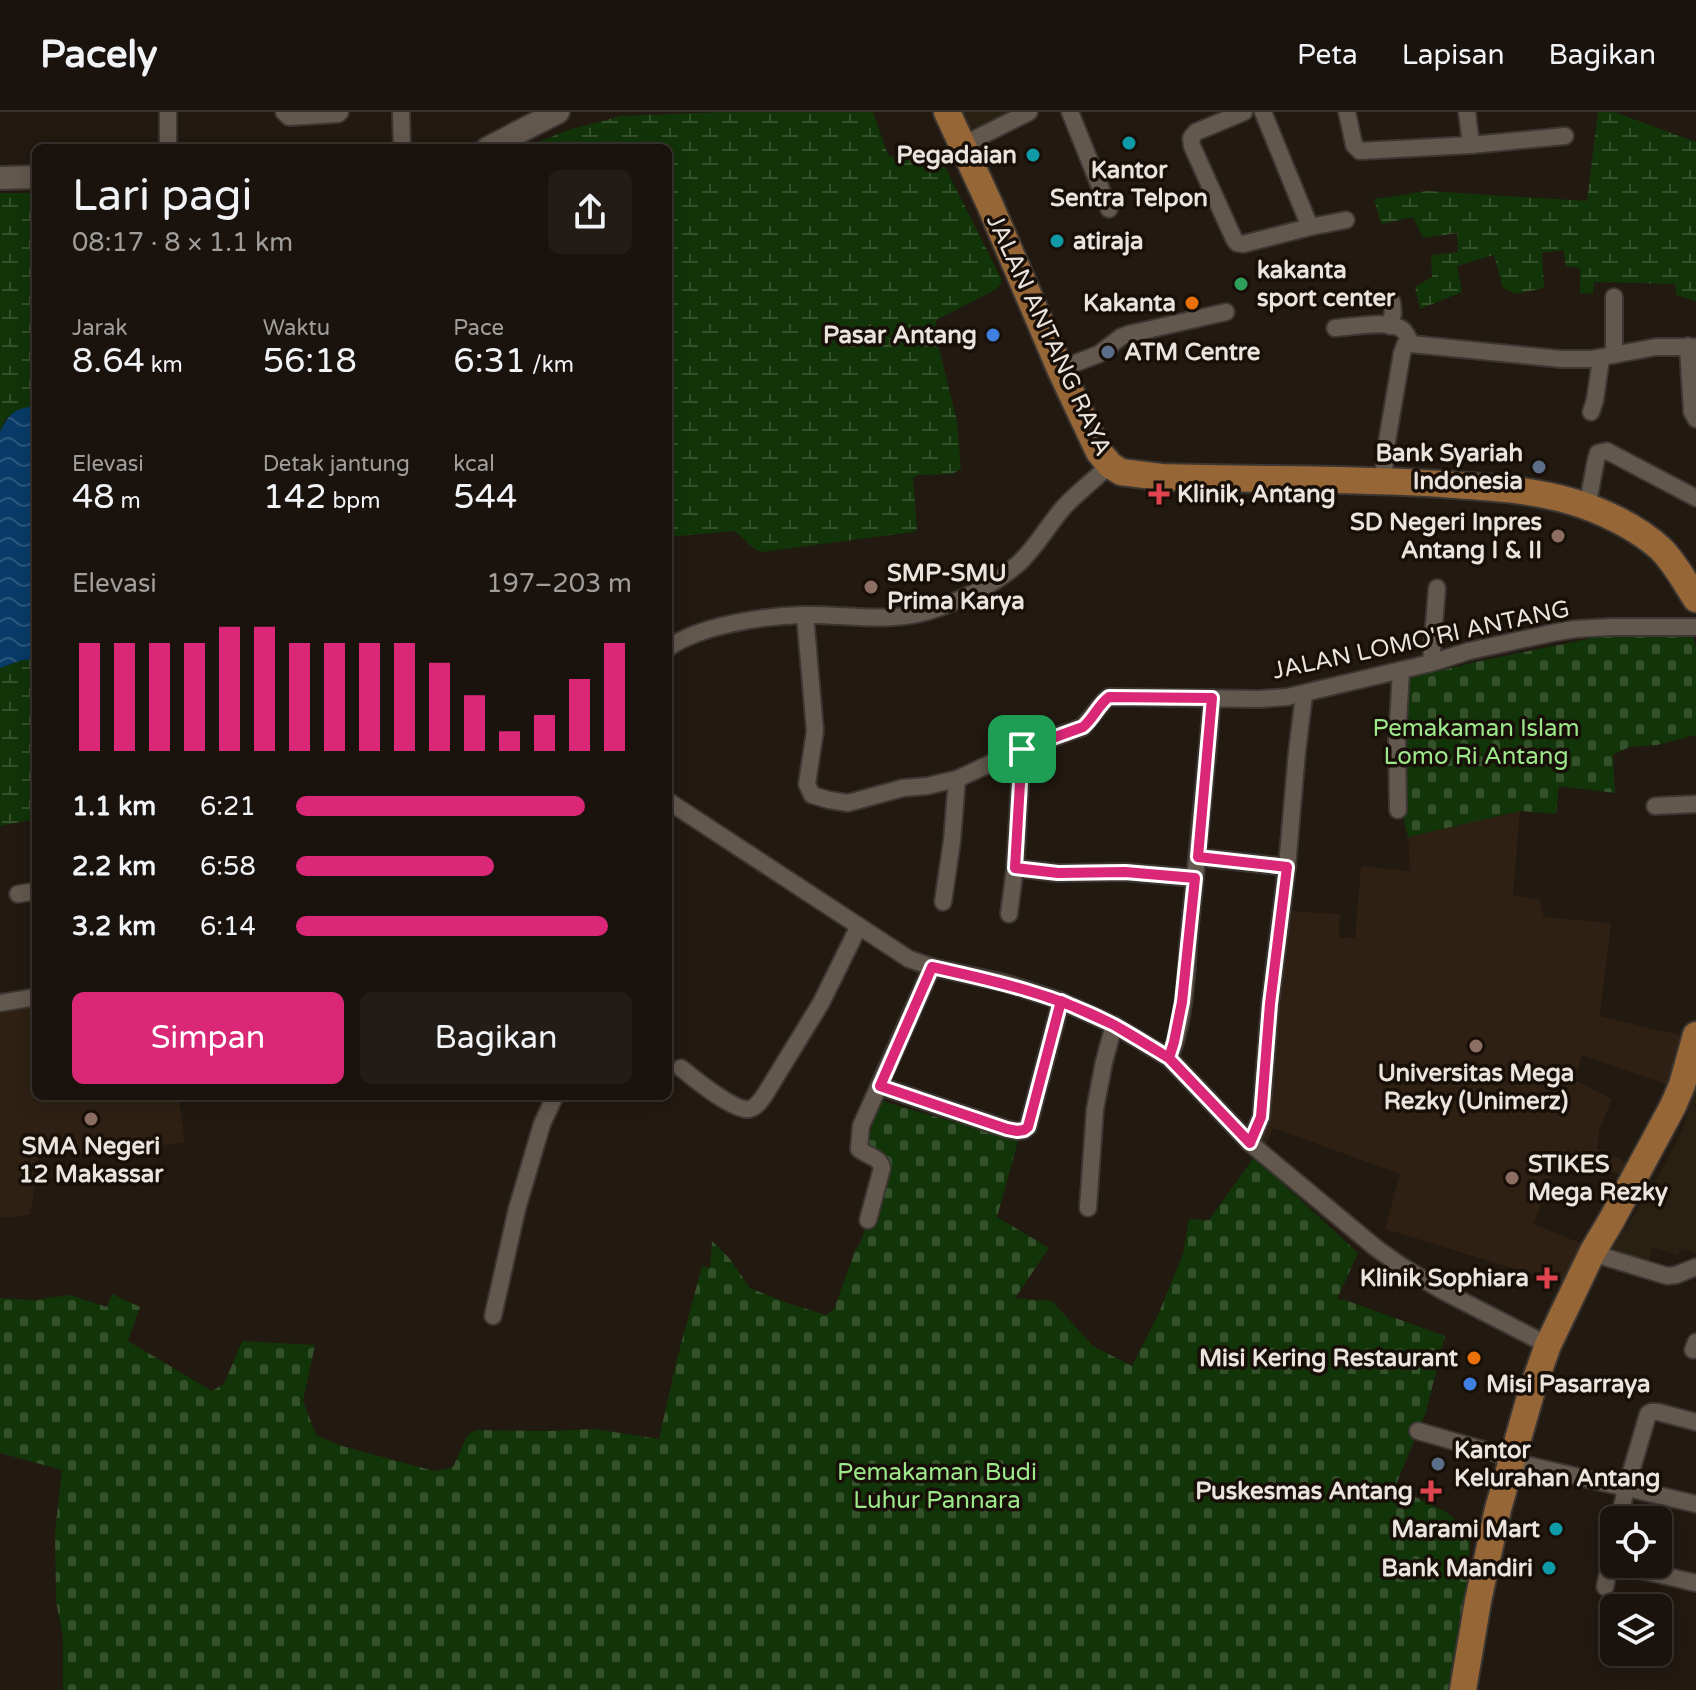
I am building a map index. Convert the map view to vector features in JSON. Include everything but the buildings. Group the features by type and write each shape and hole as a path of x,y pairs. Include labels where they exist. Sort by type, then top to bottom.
{"main road":[{"name":"JALAN ANTANG RAYA","path":"947,112 1060,369 1099,452 1110,465 1121,472 1146,476 1383,480 1536,493 1587,507 1639,533 1661,549 1675,565 1696,599"},
{"path":"1463,1690 1478,1601 1510,1461 1548,1345 1592,1253 1665,1124 1692,1062 1696,1035"}],"street":[{"path":"168,112 168,144"},
{"path":"284,112 289,117 340,112"},
{"path":"401,112 402,144"},
{"path":"963,145 1029,112"},
{"path":"1070,112 1109,209"},
{"path":"1244,112 1196,132 1191,138 1237,243 1346,220"},
{"path":"1263,112 1310,227"},
{"path":"1347,112 1354,145 1360,151 1565,136"},
{"path":"1467,112 1471,145"},
{"path":"495,144 549,114"},
{"path":"0,178 32,177"},
{"path":"1591,412 1608,356 1614,297"},
{"path":"1390,326 1392,302"},
{"path":"1060,369 1099,354 1121,337 1226,312"},
{"path":"1335,328 1390,326 1403,330 1411,344"},
{"path":"1383,480 1405,345 1578,360 1656,347 1692,347 1692,412 1696,419"},
{"path":"1587,507 1596,460 1602,451 1696,498"},
{"path":"672,645 703,630 759,620 805,615 879,619 926,612 958,599 995,580 1020,562 1065,506 1110,465"},
{"path":"1431,663 1437,588"},
{"path":"805,615 815,731 807,784 812,795 848,803 903,788 927,786 957,779 1022,749 1009,914"},
{"name":"JALAN LOMO'RI ANTANG","path":"1022,749 1083,727 1109,697 1260,699 1304,695 1469,651 1575,629 1696,627"},
{"path":"1398,810 1397,740 1401,670"},
{"path":"1250,1143 1261,1117 1270,1004 1304,695"},
{"path":"1169,1058 1182,1002 1212,698"},
{"path":"943,902 957,779"},
{"path":"672,804 909,959 1005,983 1061,1001 1114,1025 1169,1058 1250,1143 1364,1238 1441,1290 1548,1345"},
{"path":"1655,806 1696,804"},
{"path":"1198,857 1287,867"},
{"path":"1015,868 1058,873 1125,872 1195,878"},
{"path":"18,894 32,892"},
{"path":"681,1068 737,1108 747,1110 754,1107 764,1096 821,1003 859,926"},
{"path":"868,1220 882,1168 875,1158 859,1149 861,1126 932,967"},
{"path":"0,1003 32,998"},
{"path":"880,1086 1007,1129 1024,1130 1028,1127 1061,1001"},
{"path":"1088,1208 1096,1099 1114,1025"},
{"path":"493,1316 517,1209 542,1124 553,1100"},
{"path":"1592,1253 1667,1276 1696,1267"},
{"path":"1622,1506 1650,1413 1658,1412 1696,1422"},
{"path":"1418,1431 1498,1454 1510,1461 1696,1504"},
{"path":"1672,1577 1696,1583"},
{"path":"1605,1587 1607,1578"}],"shaded area":[{"path":"953,112 1012,112 965,132"},
{"name":"Universitas Mega Rezky (Unimerz)","path":"1520,811 1513,895 1540,900 1544,917 1611,923 1600,1016 1692,1038 1676,1088 1582,1055 1575,1080 1612,1099 1599,1131 1597,1149 1626,1162 1623,1176 1560,1153 1534,1224 1587,1246 1570,1286 1385,1229 1400,1174 1273,1128 1265,1149 1252,1140 1277,910 1340,914 1339,938 1355,938 1361,866 1410,871 1408,837"},
{"name":"SMA Negeri 12 Makassar","path":"32,1004 32,1100 180,1100 185,1143 39,1157 30,1215 0,1218 0,1011"},
{"path":"1696,1086 1696,1254 1682,1248 1677,1255 1653,1247 1646,1268 1609,1252 1653,1187 1682,1131"}],"green space":[{"path":"873,112 888,155 905,158 934,151 939,155 1001,278 1001,284 936,320 935,332 957,421 961,469 952,474 918,475 913,478 917,530 762,552 733,531 672,537 672,144 534,144 568,130 621,116"},
{"path":"1598,112 1614,112 1696,142 1696,301 1676,295 1675,284 1594,282 1593,294 1580,293 1580,268 1566,266 1563,250 1542,253 1544,288 1516,294 1503,288 1494,255 1457,266 1462,292 1420,309 1415,287 1432,277 1431,255 1458,252 1457,233 1423,238 1413,217 1381,224 1374,199 1427,191 1587,201"},
{"path":"0,193 32,193 32,407 6,418 0,432"},
{"name":"Pemakaman Islam Lomo Ri Antang","path":"1597,637 1693,637 1696,647 1696,735 1657,745 1629,747 1613,755 1615,793 1559,786 1556,814 1520,811 1408,837 1403,816 1407,788 1396,778 1402,680"},
{"path":"32,659 32,820 0,826 0,668"},
{"name":"Pemakaman Budi Luhur Pannara","path":"879,1100 1018,1141 997,1217 1049,1248 1015,1298 1052,1301 1093,1346 1132,1366 1158,1315 1183,1254 1189,1219 1209,1220 1254,1157 1358,1253 1337,1299 1445,1336 1426,1412 1395,1487 1446,1512 1471,1532 1466,1593 1451,1690 63,1690 63,1636 56,1601 55,1532 62,1470 0,1453 0,1298 34,1300 70,1295 107,1307 112,1294 140,1307 128,1341 212,1391 224,1384 242,1341 315,1345 303,1401 316,1435 342,1446 434,1471 453,1467 467,1436 475,1430 595,1429 659,1439 702,1266 710,1268 712,1241 729,1258 750,1288 826,1315 834,1309 888,1161 867,1145"}],"water":[{"path":"32,407 32,659 0,668 0,432 18,410"}],"place":[{"name":"Kantor Sentra Telpon","path":"1129,143"},
{"name":"Pegadaian","path":"1033,155"},
{"name":"atiraja","path":"1057,241"},
{"name":"kakanta sport center","path":"1241,284"},
{"name":"Kakanta","path":"1192,303"},
{"name":"Pasar Antang","path":"993,335"},
{"name":"ATM Centre","path":"1108,352"},
{"name":"Bank Syariah Indonesia","path":"1539,467"},
{"name":"Klinik, Antang","path":"1159,494"},
{"name":"SD Negeri Inpres Antang I & II","path":"1558,536"},
{"name":"SMP-SMU Prima Karya","path":"871,587"},
{"name":"Universitas Mega Rezky (Unimerz)","path":"1476,1046"},
{"name":"SMA Negeri 12 Makassar","path":"91,1119"},
{"name":"STIKES Mega Rezky","path":"1512,1178"},
{"name":"Klinik Sophiara","path":"1547,1278"},
{"name":"Misi Kering Restaurant","path":"1474,1358"},
{"name":"Misi Pasarraya","path":"1470,1384"},
{"name":"Kantor Kelurahan Antang","path":"1438,1464"},
{"name":"Puskesmas Antang","path":"1431,1491"},
{"name":"Marami Mart","path":"1556,1529"},
{"name":"Bank Mandiri","path":"1549,1568"}],"route":[{"path":"1022,749 1015,868 1058,873 1125,872 1195,878 1182,1002 1173,1049 1169,1058 1114,1025 1061,1001 1005,983 932,967 880,1086 1007,1129 1024,1130 1028,1127 1061,1001 1114,1025 1169,1058 1250,1143 1261,1117 1270,1004 1287,867 1198,857 1212,698 1109,697 1083,727 1022,749"}]}
